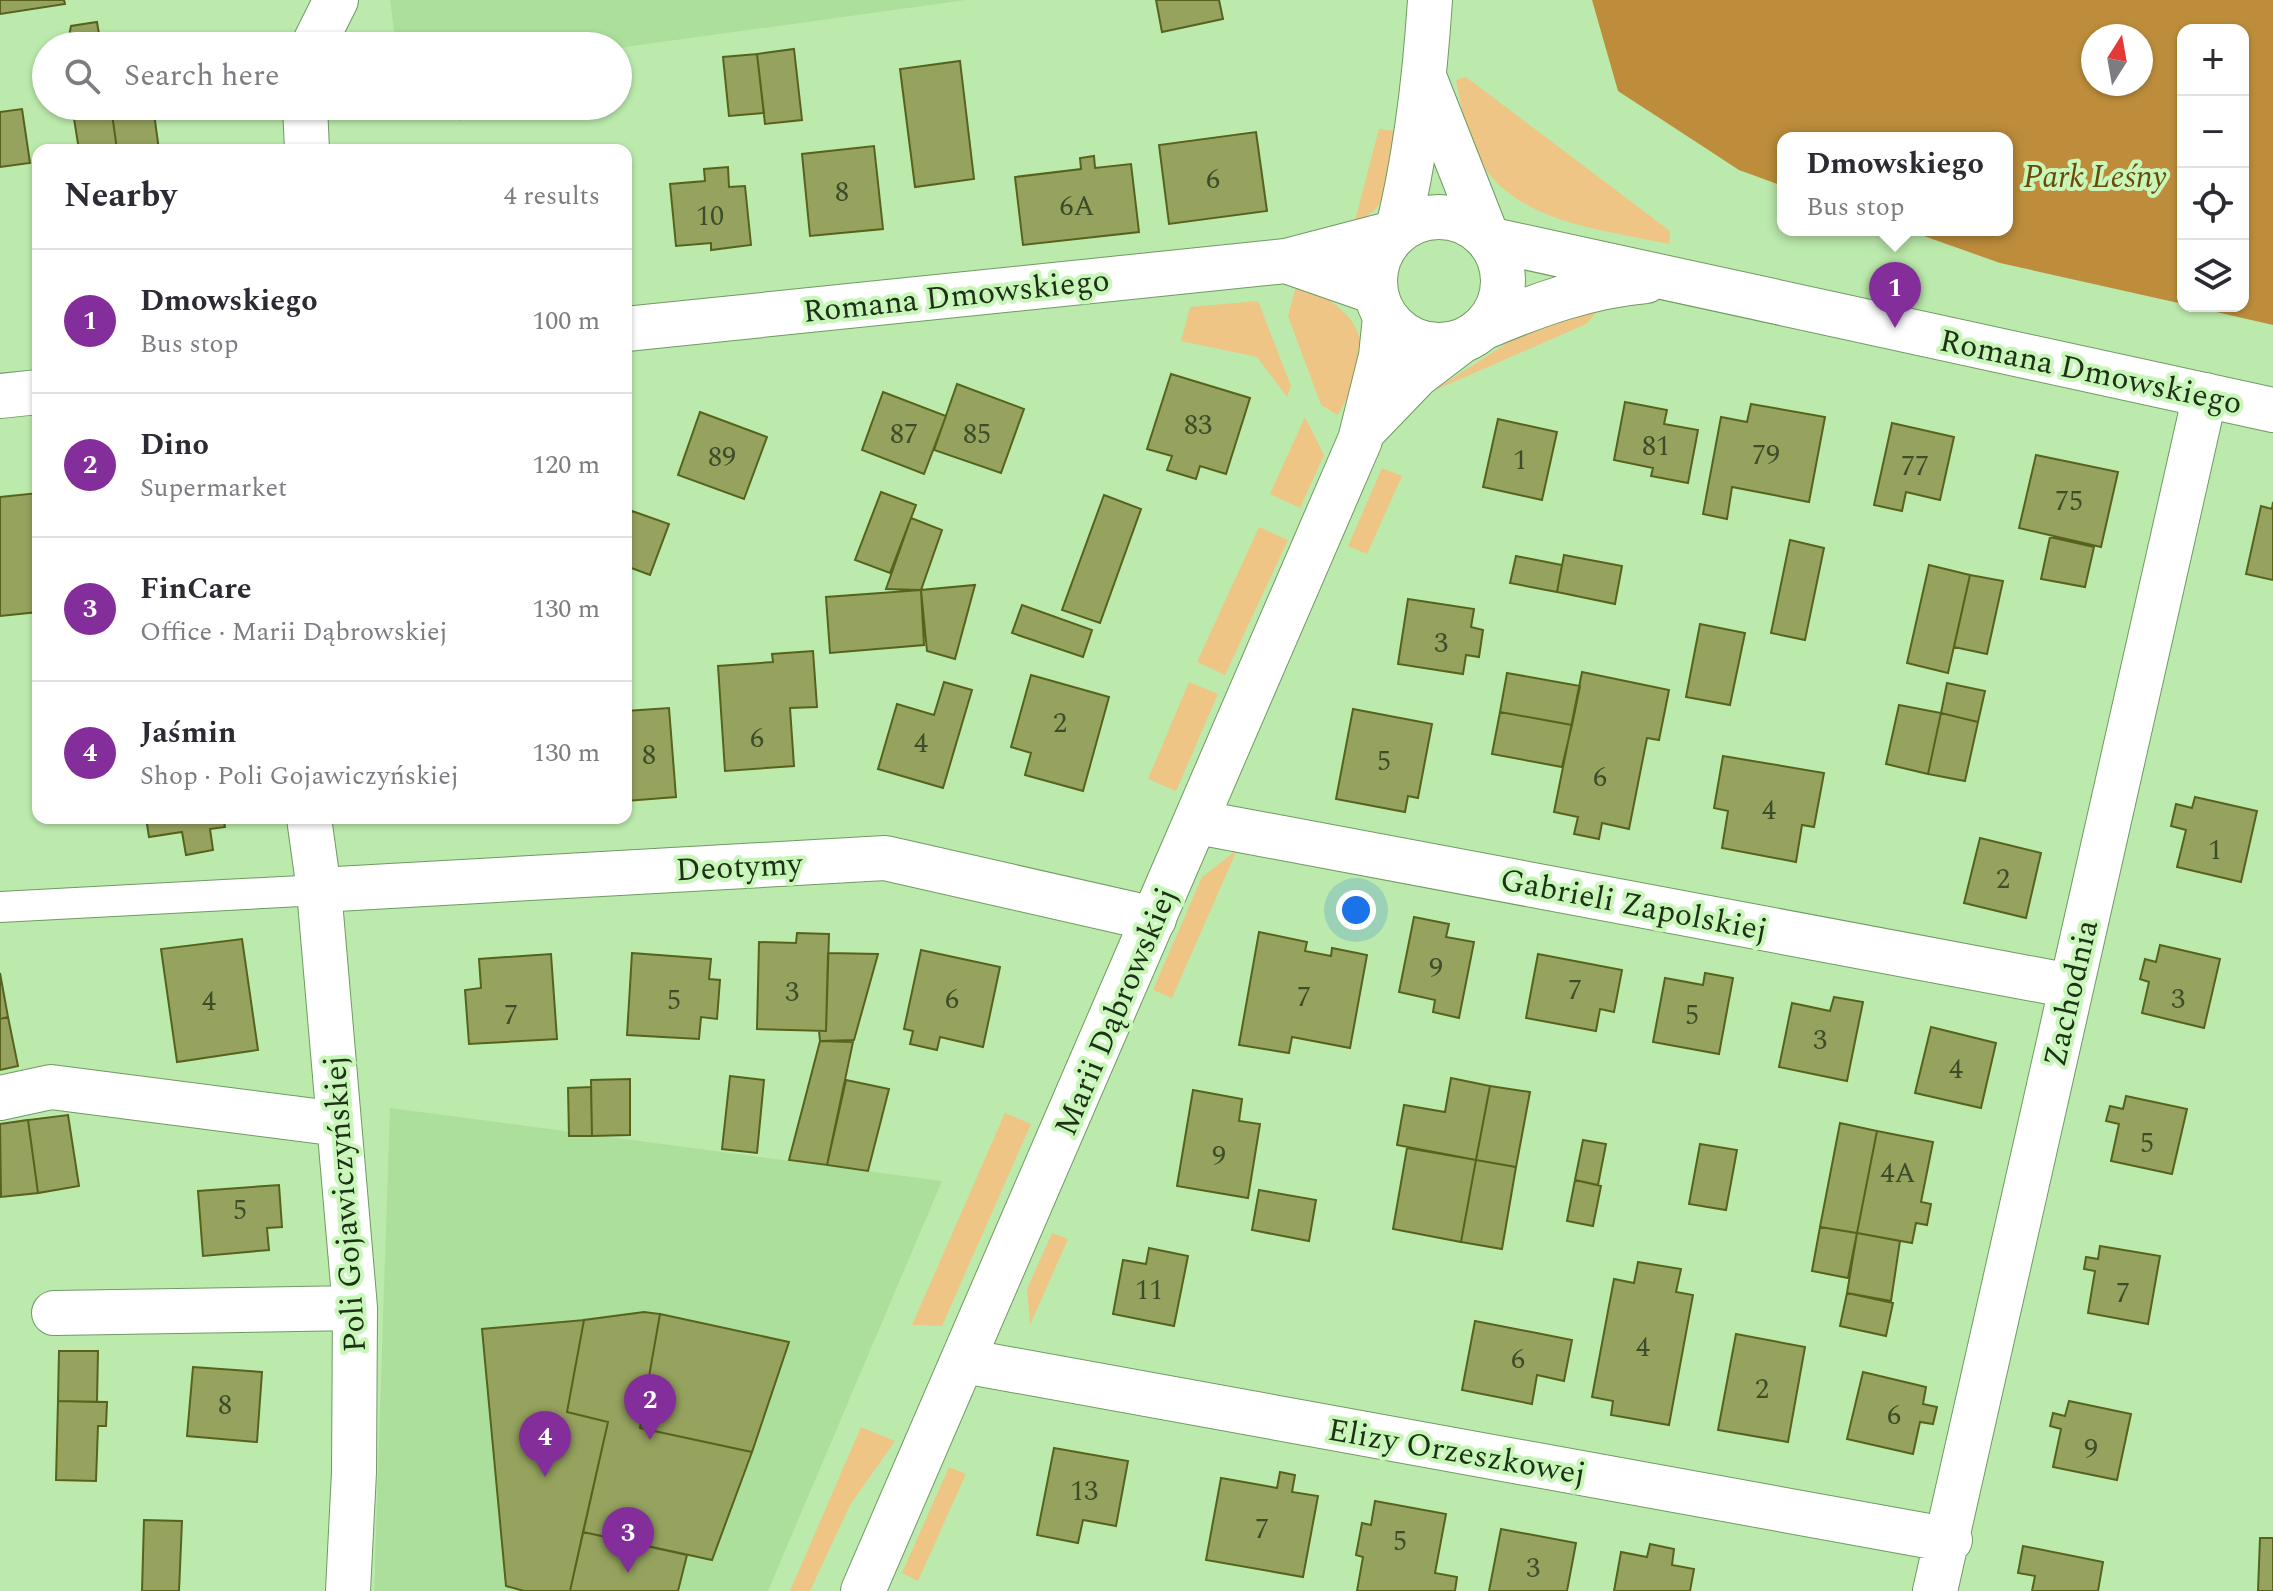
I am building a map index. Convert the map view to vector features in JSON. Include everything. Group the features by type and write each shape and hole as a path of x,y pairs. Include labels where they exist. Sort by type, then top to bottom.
{"street":[{"path":"320,32 336,0"},
{"path":"1424,77 1488,239 1500,260 1503,284 1498,309 1472,335 1430,345 1410,339 1380,304 1377,263 1397,232 1410,181 1424,77 1430,0"},
{"path":"306,120 307,144"},
{"path":"1397,232 1412,222 1434,217 1468,224 1488,239"},
{"name":"Romana Dmowskiego","path":"632,328 1286,261 1397,232"},
{"name":"Romana Dmowskiego","path":"1488,239 2273,410"},
{"name":"Romana Dmowskiego","path":"1286,261 1380,304"},
{"name":"Romana Dmowskiego","path":"1472,335 1546,302 1601,288 1676,279"},
{"name":"Marii Dąbrowskiej","path":"863,1591 1365,429 1380,304"},
{"name":"Marii Dąbrowskiej","path":"1365,429 1417,375 1472,335"},
{"path":"0,396 32,393"},
{"name":"Zachodnia","path":"1935,1591 1950,1540 2205,395"},
{"name":"Gabrieli Zapolskiej","path":"1197,822 2071,986"},
{"name":"Poli Gojawiczyńskiej","path":"310,824 319,890 355,1308 354,1472 348,1591"},
{"name":"Deotymy","path":"319,890 885,858 1154,919"},
{"path":"0,1098 51,1087 339,1124"},
{"path":"54,1313 355,1308"},
{"name":"Elizy Orzeszkowej","path":"964,1361 1950,1540"}],"lane":[{"path":"0,907 319,890"}],"shaded area":[{"path":"390,0 966,0 632,46 632,32 394,32"},
{"path":"1466,77 1670,231 1669,244 1562,220 1536,210 1513,196 1493,179 1474,148 1464,120 1456,80"},
{"path":"1379,129 1396,131 1389,186 1378,206 1354,224"},
{"path":"1297,283 1339,308 1352,321 1359,336 1361,352 1358,370 1338,415 1321,405 1288,316"},
{"path":"1258,301 1291,386 1287,397 1257,357 1181,341 1190,307"},
{"path":"1604,304 1586,324 1431,392 1529,329"},
{"path":"1305,417 1324,455 1300,508 1270,494"},
{"path":"1382,468 1402,476 1367,554 1348,546"},
{"path":"1259,527 1288,540 1225,675 1197,662"},
{"path":"1189,682 1218,694 1176,791 1148,779"},
{"path":"1237,850 1172,998 1153,990 1202,877"},
{"path":"390,1108 942,1181 768,1591 374,1591"},
{"path":"1005,1113 1031,1124 942,1326 912,1325"},
{"path":"1052,1233 1068,1239 1030,1325 1027,1289"},
{"path":"861,1427 895,1441 850,1505 810,1591 790,1591"},
{"path":"949,1467 966,1474 918,1581 902,1573"}],"green space":[{"name":"Park Leśny","path":"1592,0 2273,0 2273,325 2216,312 2249,312 2249,24 2177,24 2177,303 2000,263 1924,236 2013,236 2013,132 1777,132 1777,184 1739,170 1618,91"}],"building":[{"path":"0,0 64,0 65,4 0,14"},
{"path":"1156,0 1219,0 1223,19 1162,32"},
{"path":"97,22 99,32 70,32 71,26"},
{"path":"794,49 802,120 765,124 757,54"},
{"path":"757,54 764,113 729,116 723,57"},
{"path":"960,61 974,179 915,187 900,69"},
{"path":"22,109 30,163 0,167 0,112"},
{"path":"74,120 113,120 116,144 78,144"},
{"path":"113,120 155,120 158,144 116,144"},
{"path":"1256,132 1267,211 1169,224 1159,145"},
{"path":"874,146 883,229 810,236 802,154"},
{"path":"1094,156 1095,168 1131,164 1139,232 1023,245 1015,177 1081,169 1080,158"},
{"path":"728,167 729,187 745,186 751,245 711,250 711,243 676,246 670,184 705,181 704,169"},
{"path":"1171,374 1250,398 1226,474 1200,466 1196,479 1167,470 1172,456 1147,449"},
{"path":"957,384 1024,409 1001,473 934,450"},
{"path":"883,392 946,416 924,474 862,450"},
{"path":"1625,402 1667,410 1664,424 1698,430 1688,483 1651,476 1653,468 1614,460"},
{"path":"1751,404 1825,417 1809,502 1732,487 1727,519 1703,514 1721,417 1747,422"},
{"path":"700,412 767,437 744,499 678,475"},
{"path":"1498,419 1557,432 1542,500 1483,487"},
{"path":"1892,423 1954,437 1940,500 1906,492 1902,511 1874,505"},
{"path":"2036,455 2118,472 2101,547 2019,528"},
{"path":"881,492 916,505 890,573 855,560"},
{"path":"32,494 32,613 0,616 0,497"},
{"path":"1104,495 1141,509 1100,623 1062,610"},
{"path":"2273,502 2273,580 2246,574 2261,506 2272,509"},
{"path":"632,511 669,524 650,575 632,568"},
{"path":"911,518 942,530 921,590 886,589"},
{"path":"2050,537 2094,547 2085,587 2041,579"},
{"path":"1790,540 1824,548 1805,640 1771,633"},
{"path":"1564,555 1622,566 1615,604 1557,592"},
{"path":"1516,556 1562,565 1557,592 1510,583"},
{"path":"1929,565 1970,575 1948,673 1907,663"},
{"path":"1970,575 2003,581 1987,654 1954,647"},
{"path":"975,585 955,659 927,651 921,590"},
{"path":"921,590 924,645 830,653 826,597"},
{"path":"1408,599 1474,609 1471,627 1483,630 1479,657 1466,655 1463,674 1398,664"},
{"path":"1022,605 1092,630 1083,657 1012,633"},
{"path":"1700,624 1745,633 1730,705 1686,697"},
{"path":"813,651 817,707 790,708 794,766 725,771 718,666 773,662 772,654"},
{"path":"1582,672 1669,690 1659,740 1647,738 1629,829 1602,823 1599,839 1574,834 1578,817 1554,812"},
{"path":"1507,673 1580,686 1572,725 1500,712"},
{"path":"1031,675 1109,697 1083,791 1025,775 1031,753 1011,747"},
{"path":"944,682 972,690 943,788 878,769 897,704 934,715"},
{"path":"1947,683 1985,691 1978,722 1941,713"},
{"path":"1899,705 1941,713 1928,774 1886,764"},
{"path":"669,708 676,797 632,801 632,711"},
{"path":"1353,709 1432,724 1418,798 1408,796 1405,812 1336,799"},
{"path":"1500,712 1572,725 1562,767 1492,754"},
{"path":"1941,713 1978,722 1965,781 1928,774"},
{"path":"1723,756 1824,773 1814,827 1802,825 1796,862 1722,848 1728,811 1714,808"},
{"path":"2195,797 2257,811 2241,882 2177,867 2186,830 2171,826 2176,804 2192,808"},
{"path":"147,824 224,824 225,827 210,829 213,850 186,855 182,832 149,837"},
{"path":"1980,838 2041,853 2026,918 1964,903"},
{"path":"1414,917 1449,924 1446,937 1474,942 1459,1018 1433,1012 1435,1000 1399,992"},
{"path":"1259,932 1307,942 1305,951 1331,956 1332,948 1367,955 1350,1048 1292,1037 1289,1053 1239,1045"},
{"path":"797,933 829,934 826,1031 757,1029 759,942 796,943"},
{"path":"242,939 258,1050 177,1062 161,949"},
{"path":"2160,945 2220,959 2204,1028 2142,1013 2149,982 2140,979 2145,959 2156,962"},
{"path":"921,950 1000,967 983,1047 940,1037 937,1050 910,1044 913,1031 904,1029"},
{"path":"632,953 711,959 709,979 720,980 717,1019 701,1017 699,1039 627,1035"},
{"path":"828,953 878,954 854,1040 820,1041 819,1031 826,1031"},
{"path":"551,954 557,1039 469,1044 465,990 481,988 479,959"},
{"path":"1538,954 1622,970 1614,1012 1600,1009 1596,1031 1526,1018"},
{"path":"0,973 8,1017 0,1019"},
{"path":"1705,973 1733,978 1719,1054 1653,1042 1665,978 1703,985"},
{"path":"1834,997 1863,1002 1847,1081 1779,1067 1792,1003 1830,1011"},
{"path":"8,1017 18,1066 0,1070 0,1019"},
{"path":"1931,1027 1996,1043 1981,1108 1915,1093"},
{"path":"820,1041 853,1042 827,1165 789,1160"},
{"path":"730,1076 764,1080 757,1153 722,1149"},
{"path":"1451,1078 1490,1086 1476,1160 1397,1145 1404,1105 1445,1112"},
{"path":"630,1079 630,1135 592,1136 591,1080"},
{"path":"846,1080 889,1089 868,1171 827,1165"},
{"path":"1490,1086 1530,1092 1516,1167 1476,1160"},
{"path":"591,1087 592,1136 569,1136 568,1088"},
{"path":"1193,1090 1242,1099 1239,1121 1260,1124 1248,1198 1177,1186"},
{"path":"2126,1096 2187,1109 2172,1174 2111,1161 2119,1124 2106,1121 2110,1106 2123,1109"},
{"path":"68,1115 79,1186 38,1193 28,1120"},
{"path":"28,1120 38,1193 1,1197 0,1124"},
{"path":"1840,1123 1877,1131 1857,1233 1820,1227"},
{"path":"1877,1131 1933,1142 1921,1202 1931,1204 1927,1225 1916,1223 1912,1243 1857,1233"},
{"path":"1583,1140 1606,1144 1598,1185 1575,1180"},
{"path":"1700,1144 1737,1150 1726,1210 1689,1204"},
{"path":"1407,1148 1476,1160 1461,1242 1393,1229"},
{"path":"1476,1160 1516,1167 1502,1249 1461,1242"},
{"path":"1575,1180 1601,1186 1593,1226 1567,1221"},
{"path":"279,1185 282,1227 267,1228 269,1250 203,1256 198,1191"},
{"path":"1259,1190 1316,1200 1309,1241 1252,1230"},
{"path":"1820,1227 1857,1233 1848,1278 1812,1271"},
{"path":"1857,1233 1900,1241 1891,1301 1847,1293"},
{"path":"2100,1246 2160,1256 2148,1324 2088,1313 2095,1271 2084,1269 2086,1257 2098,1259"},
{"path":"1149,1248 1188,1256 1174,1326 1113,1314 1123,1260 1146,1264"},
{"path":"1638,1262 1681,1269 1676,1292 1693,1295 1669,1425 1611,1415 1613,1401 1592,1397 1614,1279 1634,1283"},
{"path":"1847,1293 1893,1303 1886,1336 1840,1326"},
{"path":"644,1312 660,1314 640,1428 752,1452 712,1560 583,1532 608,1422 567,1412 584,1320"},
{"path":"660,1314 789,1342 752,1452 640,1428"},
{"path":"584,1320 567,1412 608,1422 570,1591 524,1591 506,1586 482,1329"},
{"path":"1475,1321 1572,1340 1564,1381 1537,1375 1532,1404 1462,1390"},
{"path":"1736,1334 1805,1347 1788,1442 1718,1430"},
{"path":"59,1351 98,1351 97,1402 58,1401"},
{"path":"193,1367 262,1372 257,1442 187,1436"},
{"path":"1863,1372 1926,1387 1923,1404 1937,1407 1933,1424 1920,1422 1913,1454 1847,1439"},
{"path":"58,1401 107,1402 106,1426 98,1426 96,1481 56,1480"},
{"path":"2069,1401 2131,1414 2117,1480 2053,1467 2061,1429 2050,1426 2053,1413 2065,1416"},
{"path":"1054,1448 1128,1461 1116,1526 1083,1520 1078,1543 1037,1535"},
{"path":"1280,1472 1295,1475 1292,1492 1318,1496 1303,1577 1206,1560 1221,1478 1277,1488"},
{"path":"1375,1501 1446,1514 1435,1573 1457,1577 1455,1591 1357,1591 1363,1557 1356,1555 1362,1523 1371,1525"},
{"path":"144,1520 182,1521 179,1591 142,1591"},
{"path":"1501,1529 1576,1543 1567,1591 1489,1591"},
{"path":"583,1532 687,1555 678,1591 570,1591"},
{"path":"2260,1538 2273,1538 2273,1591 2258,1591"},
{"path":"1650,1544 1674,1549 1672,1565 1694,1569 1690,1591 1614,1591 1621,1552 1647,1557"},
{"path":"2023,1546 2103,1562 2098,1591 2032,1591 2035,1576 2018,1573"}],"place":[{"name":"Dmowskiego","path":"1895,328"},
{"name":"Dino","path":"650,1440"},
{"name":"Jaśmin","path":"545,1477"},
{"name":"FinCare","path":"628,1573"}]}
